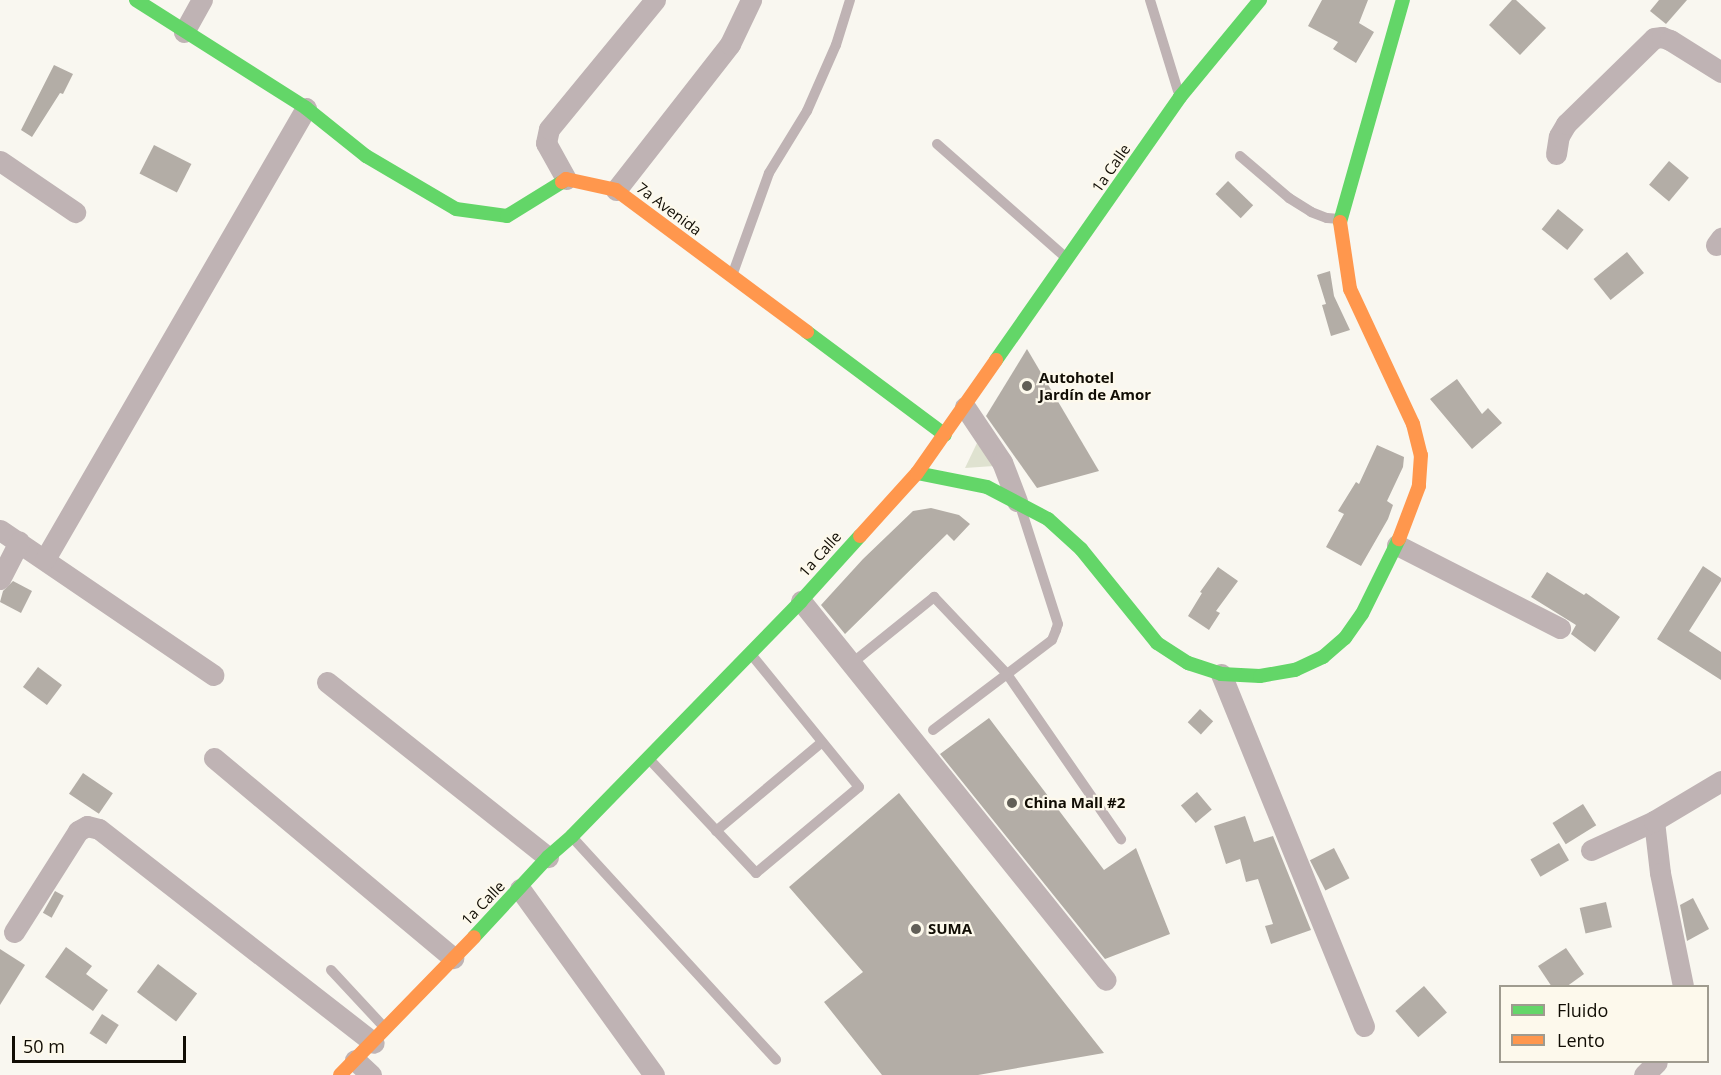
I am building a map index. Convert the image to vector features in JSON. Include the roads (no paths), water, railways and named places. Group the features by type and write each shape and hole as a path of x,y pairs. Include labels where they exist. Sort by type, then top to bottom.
{"street":[{"path":"136,0 306,108 366,156 456,209 507,216 566,179 546,143 549,129 655,0"},
{"path":"184,32 202,0"},
{"path":"616,190 730,44 751,0"},
{"name":"1a Calle","path":"340,1075 380,1036 548,857 572,836 801,601 917,473 966,407 1180,97 1260,0"},
{"path":"917,473 987,487 1048,519 1081,549 1157,643 1188,663 1221,674 1260,675 1295,670 1323,657 1345,638 1362,614 1397,545 1419,486 1421,455 1413,424 1350,289 1340,219 1403,0"},
{"path":"1556,154 1559,136 1566,124 1654,38 1662,37 1670,40 1721,72"},
{"path":"45,559 306,108"},
{"path":"0,161 75,212"},
{"name":"7a Avenida","path":"566,179 616,190 945,435"},
{"path":"966,407 1002,462 1017,501"},
{"path":"0,530 213,675"},
{"path":"0,579 19,542"},
{"path":"1397,545 1560,628"},
{"path":"801,601 1106,980"},
{"path":"1221,674 1364,1026"},
{"path":"327,682 548,857"},
{"path":"214,758 453,958"},
{"path":"1591,850 1654,821 1721,781"},
{"path":"1654,821 1660,873 1683,985"},
{"path":"14,932 78,831 87,826 99,829 380,1036"},
{"path":"520,889 654,1075"},
{"path":"355,1060 371,1075"},
{"path":"1644,1075 1656,1063"}],"lane":[{"path":"732,276 769,173 807,111 836,45 850,0"},
{"path":"1150,0 1180,97"},
{"path":"937,144 1068,259"},
{"path":"1240,156 1296,202 1327,218 1340,219"},
{"path":"933,730 1052,640 1058,624 1017,501"},
{"path":"850,664 934,597 1007,674 1121,839"},
{"path":"648,758 756,873 859,788 750,653"},
{"path":"716,831 822,742"},
{"path":"572,836 776,1060"},
{"path":"330,970 370,1015 380,1036"}],"place":[{"name":"Autohotel Jardín de Amor","path":"1027,386"},
{"name":"China Mall #2","path":"1012,803"},
{"name":"SUMA","path":"916,929"}]}
